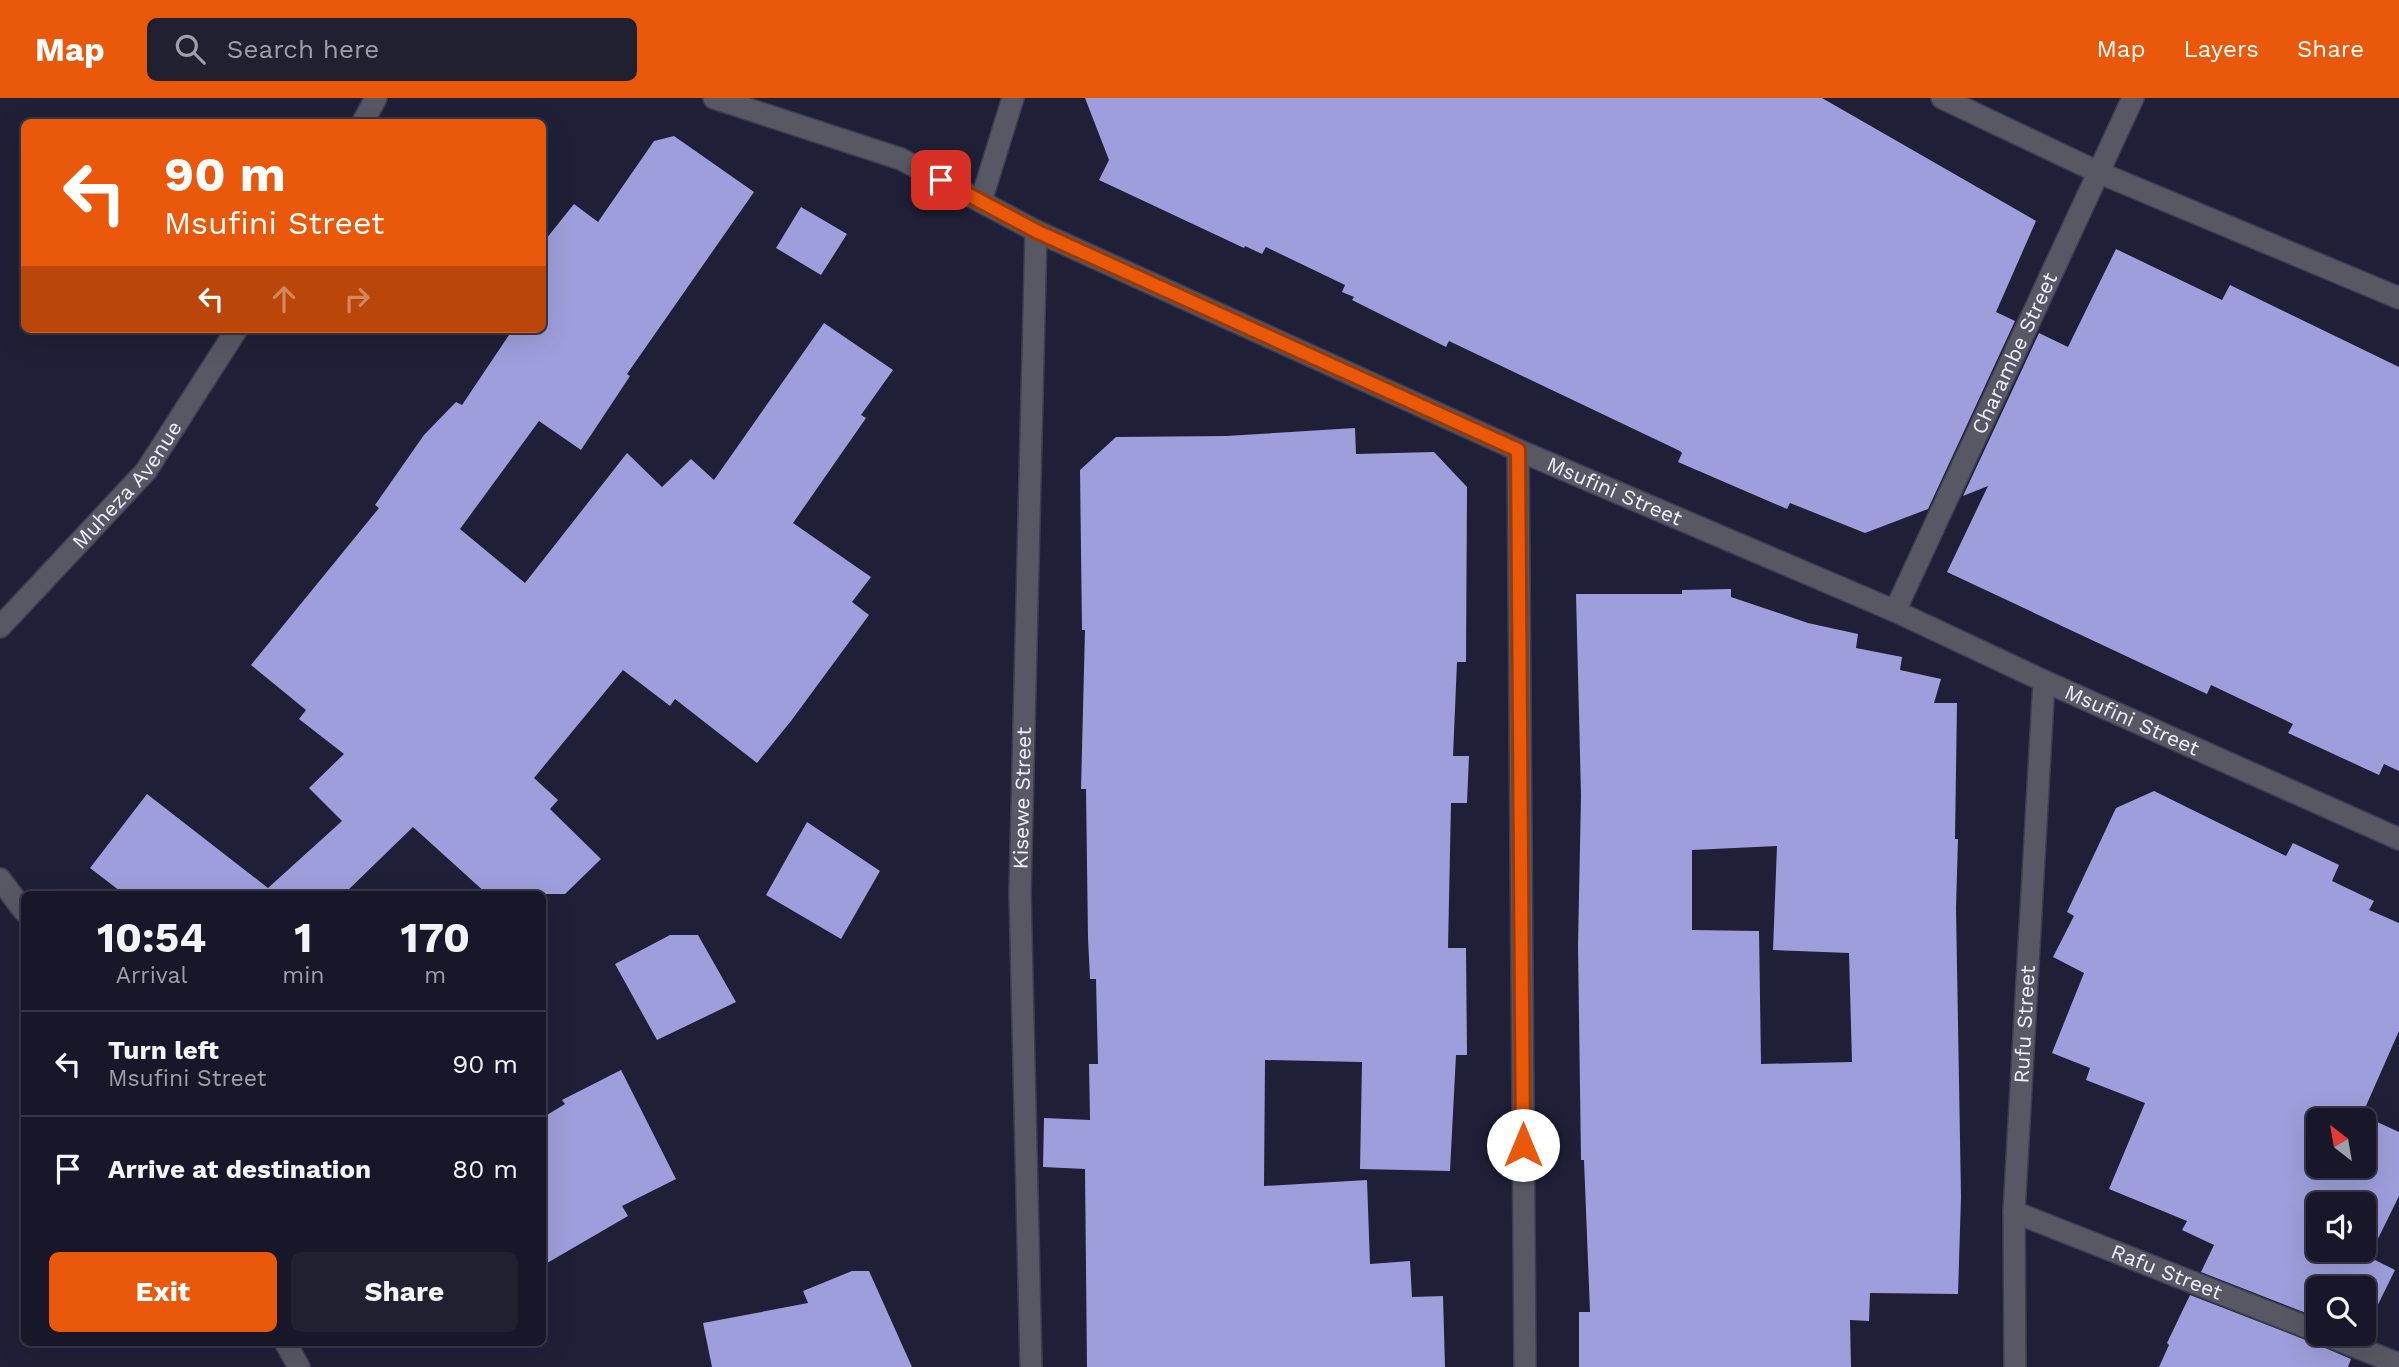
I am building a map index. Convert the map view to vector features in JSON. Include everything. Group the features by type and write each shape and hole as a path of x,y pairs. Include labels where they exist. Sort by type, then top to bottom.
{"street":[{"path":"365,119 376,98"},
{"name":"Msufini Street","path":"713,98 901,159 1036,231 1518,450 1895,611 2044,681 2399,839"},
{"path":"981,201 1013,98"},
{"path":"1942,98 2100,173 2399,298"},
{"name":"Charambe Street","path":"1895,611 2133,98"},
{"name":"Kisewe Street","path":"1031,1367 1020,892 1036,231"},
{"name":"Muheza Avenue","path":"0,627 146,471 234,333"},
{"path":"1518,450 1525,1367"},
{"name":"Rufu Street","path":"2015,1367 2014,1212 2044,681"},
{"path":"0,879 21,907"},
{"name":"Rafu Street","path":"2014,1212 2306,1327"},
{"path":"287,1346 299,1367"},
{"name":"Rafu Street","path":"2354,1346 2399,1364"}],"building":[{"path":"1085,98 1822,98 2036,221 1996,312 2015,321 1928,509 1865,533 1790,503 1787,509 1678,462 1682,453 1680,451 1449,341 1446,347 1352,300 1354,297 1342,292 1345,285 1266,247 1262,254 1245,246 1244,248 1099,180 1109,160"},
{"path":"674,136 754,192 627,374 630,376 581,450 539,421 460,529 525,583 627,453 662,487 691,459 714,480 824,323 893,370 861,415 866,418 793,523 871,577 852,602 869,615 757,763 675,699 670,706 623,670 534,778 558,800 550,809 601,859 565,894 546,894 546,891 484,891 413,827 347,891 120,891 90,868 147,794 268,888 342,821 309,788 344,754 299,719 306,710 251,665 379,508 375,505 424,435 456,402 462,405 510,333 546,333 546,239 574,204 598,222 654,141"},
{"path":"801,207 847,234 821,275 776,248"},
{"path":"2116,249 2222,300 2230,285 2399,367 2399,771 2384,764 2379,775 2288,733 2293,724 2211,685 2207,694 1947,572 1988,486 1963,496 2039,333 2068,347"},
{"path":"1355,428 1356,454 1434,452 1467,487 1466,662 1457,662 1453,756 1469,756 1467,803 1451,803 1448,948 1466,948 1467,1055 1456,1055 1450,1171 1360,1169 1362,1062 1265,1060 1264,1186 1367,1180 1370,1264 1410,1261 1412,1297 1443,1296 1445,1367 1087,1367 1085,1169 1043,1167 1044,1118 1090,1120 1089,1064 1098,1064 1096,979 1090,979 1088,938 1086,789 1081,789 1085,630 1082,630 1080,470 1116,437 1226,436"},
{"path":"1731,589 1731,597 1808,623 1858,634 1856,648 1902,657 1900,670 1941,679 1934,703 1957,703 1955,839 1958,839 1956,908 1961,1197 1958,1294 1870,1293 1869,1321 1850,1320 1851,1367 1579,1367 1579,1312 1590,1312 1584,1160 1581,1160 1578,946 1581,795 1576,594 1682,594 1682,590","holes":["1777,846 1773,950 1849,953 1852,1062 1761,1064 1759,931 1692,930 1692,850"]},
{"path":"2154,791 2286,856 2293,843 2339,865 2332,881 2374,901 2369,910 2399,923 2399,1031 2365,1108 2306,1108 2306,1178 2376,1178 2376,1121 2399,1132 2399,1196 2376,1243 2376,1192 2306,1192 2306,1262 2376,1260 2395,1270 2376,1309 2376,1276 2306,1276 2306,1313 2201,1272 2214,1245 2182,1230 2187,1221 2109,1189 2145,1103 2086,1080 2090,1068 2052,1053 2084,973 2053,957 2074,916 2067,912 2116,808"},
{"path":"807,822 880,871 841,939 766,895"},
{"path":"670,935 698,935 736,1002 657,1040 615,964"},
{"path":"621,1070 676,1179 622,1206 628,1216 546,1264 546,1116 565,1104 562,1100"},
{"path":"852,1271 869,1271 912,1367 712,1367 703,1323 808,1303 803,1291"},
{"path":"2190,1295 2306,1340 2306,1346 2321,1346 2351,1359 2348,1367 2159,1367 2169,1345 2167,1343"}],"route":[{"path":"941,180 1036,231 1518,450 1523,1145"}]}
